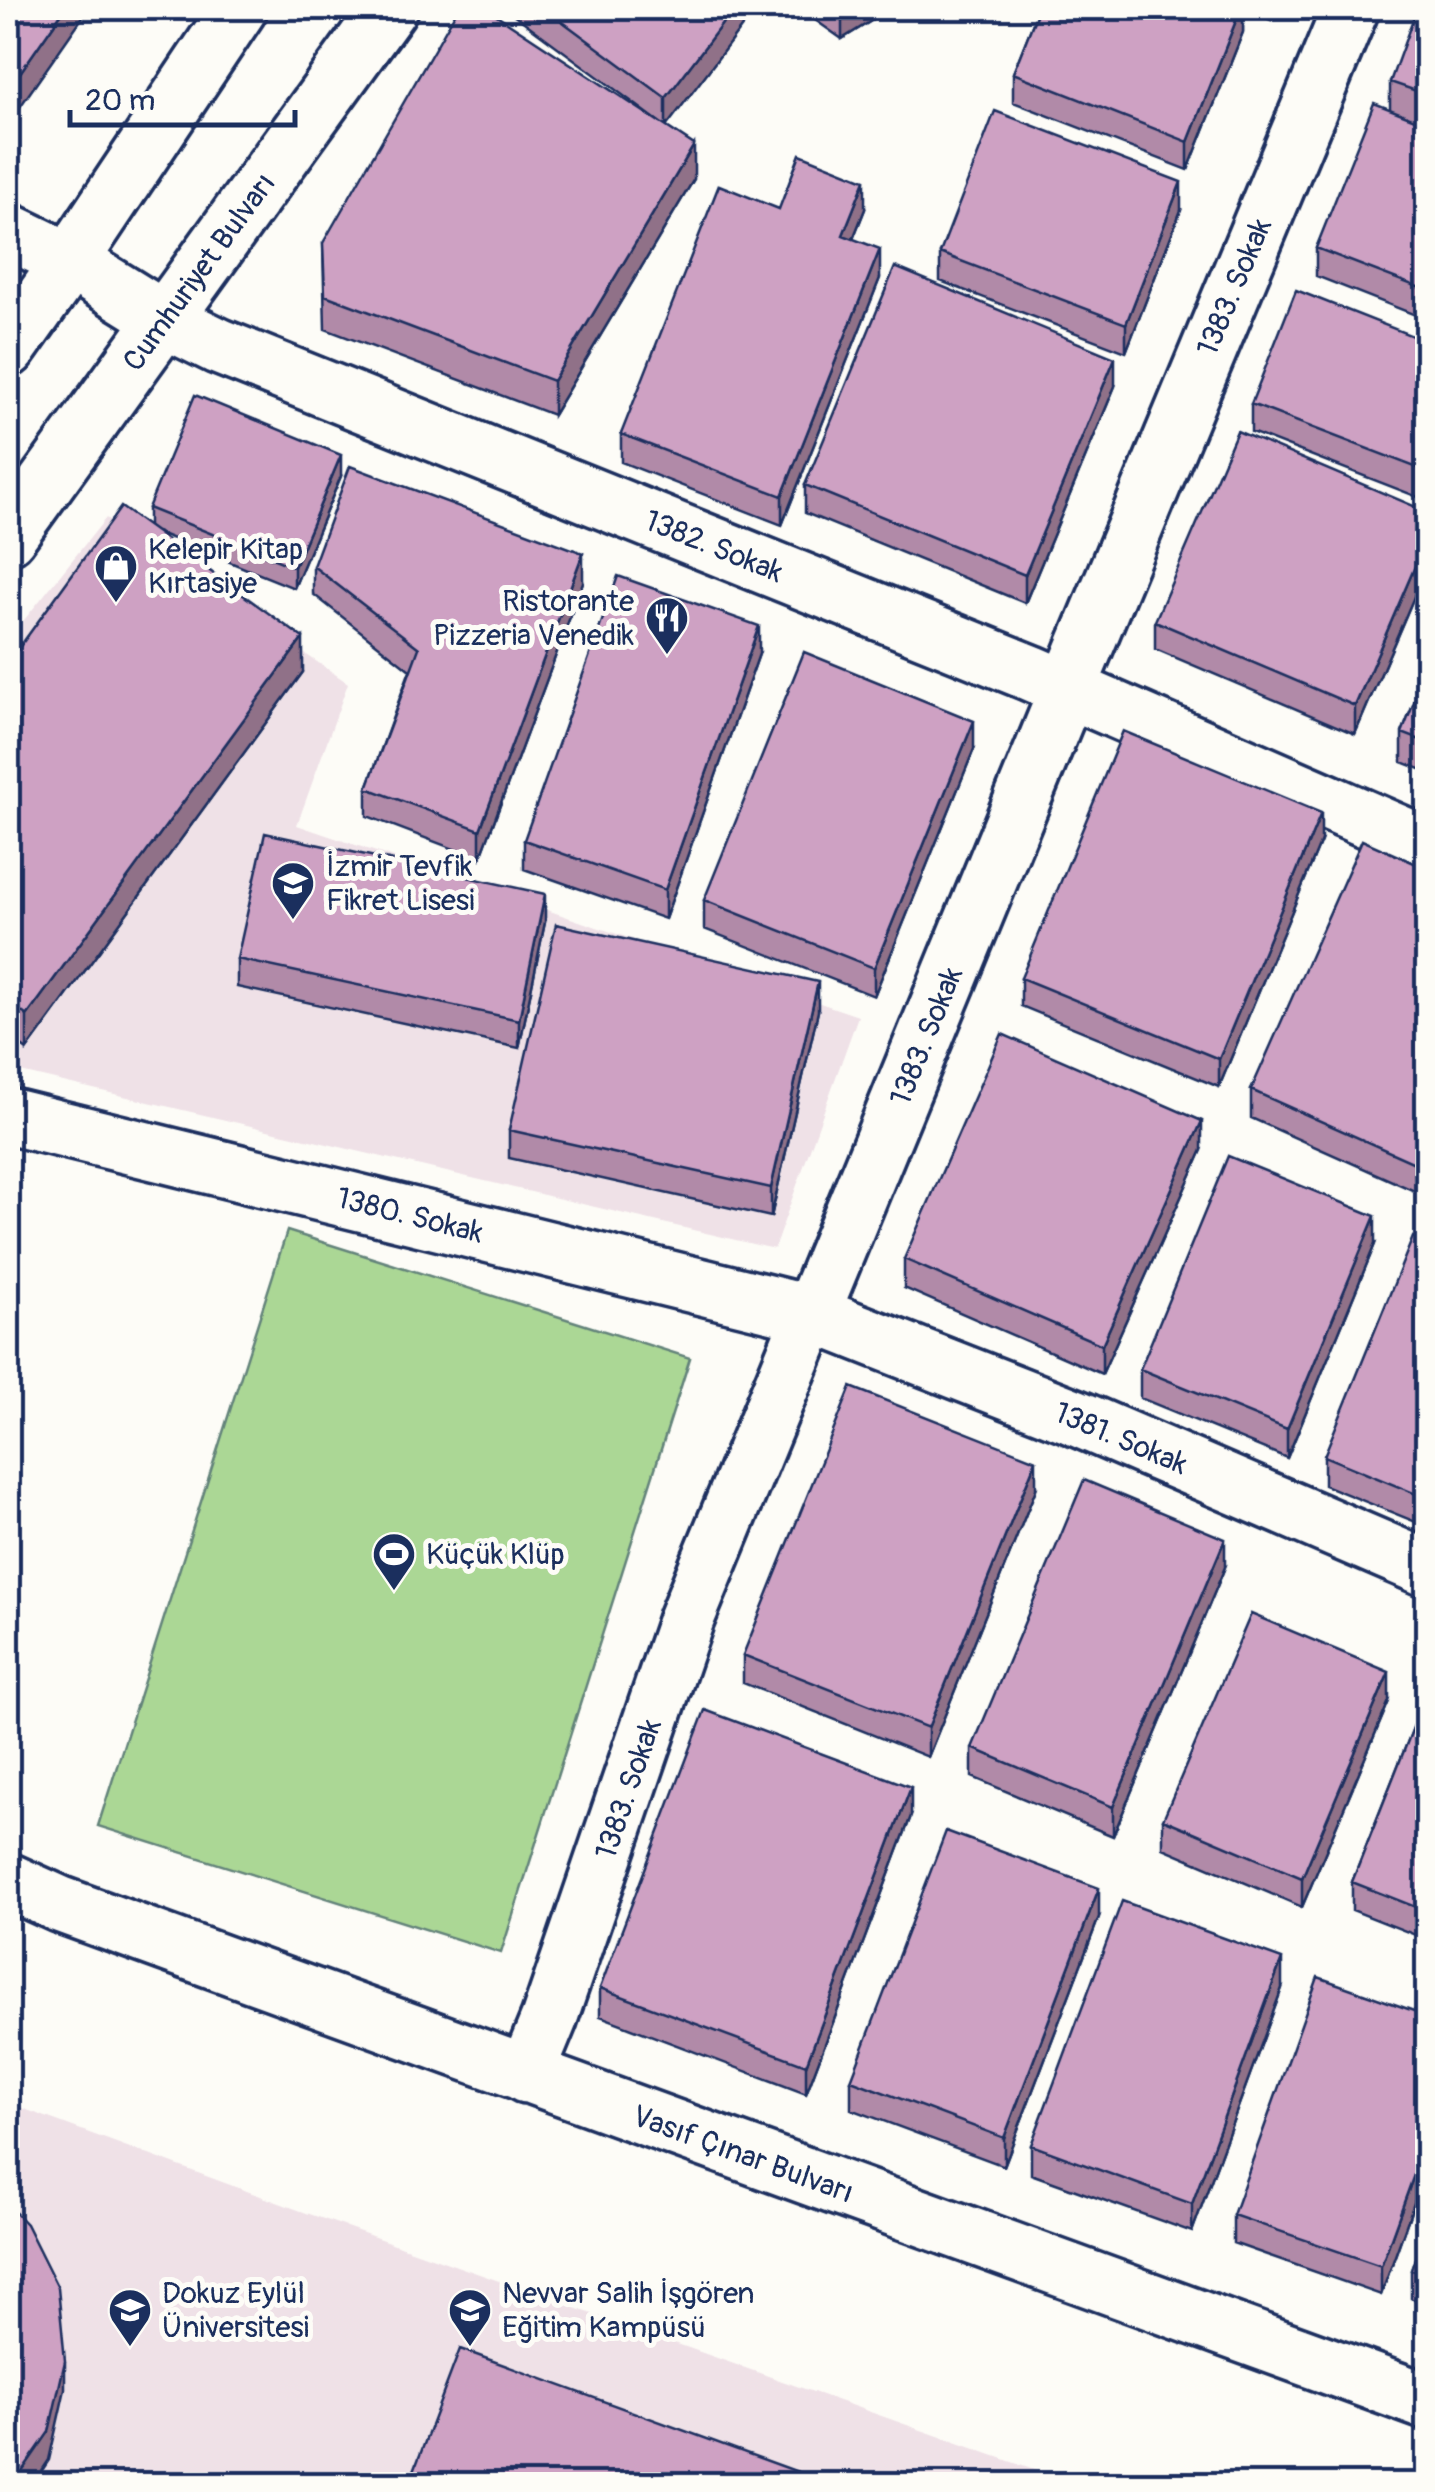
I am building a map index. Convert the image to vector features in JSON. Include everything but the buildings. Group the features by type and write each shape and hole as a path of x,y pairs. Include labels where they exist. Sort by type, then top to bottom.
{"street":[{"path":"8,349 239,8"},
{"name":"Cumhuriyet Bulvarı","path":"8,536 389,8"},
{"name":"1383. Sokak","path":"526,2075 549,2019 686,1618 1350,8"},
{"name":"1382. Sokak","path":"8,231 227,350 1068,689 1428,846"},
{"name":"1380. Sokak","path":"8,1116 812,1314"},
{"name":"1381. Sokak","path":"812,1314 1072,1416 1428,1569"},
{"name":"Vasıf Çınar Bulvarı","path":"8,1882 526,2075 1428,2402"},
{"name":"Vasıf Çınar Bulvarı","path":"8,1892 60,1904"}],"shaded area":[{"name":"İzmir Tevfik Fikret Lisesi","path":"106,518 348,683 297,825 858,1016 774,1249 8,1069 8,640"},
{"path":"8,2103 301,2211 1074,2484 8,2484"}],"green space":[{"name":"Küçük Klüp","path":"287,1231 690,1358 501,1953 98,1826"}],"place":[{"name":"Kelepir Kitap Kırtasiye","path":"116,604"},
{"name":"Ristorante Pizzeria Venedik","path":"667,656"},
{"name":"İzmir Tevfik Fikret Lisesi","path":"293,921"},
{"name":"Küçük Klüp","path":"394,1592"},
{"name":"Dokuz Eylül Üniversitesi","path":"130,2348"},
{"name":"Nevvar Salih İşgören Eğitim Kampüsü","path":"470,2348"}]}
